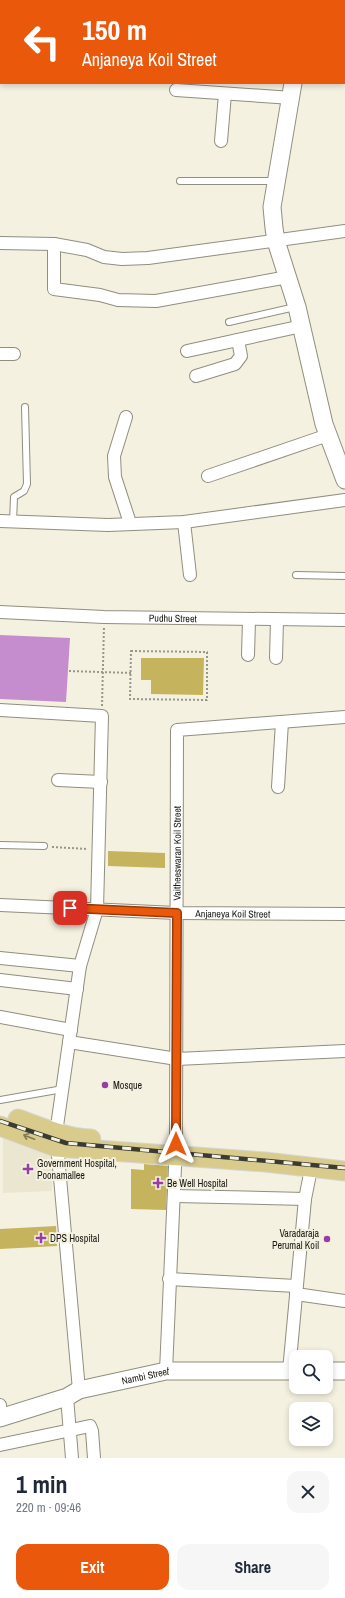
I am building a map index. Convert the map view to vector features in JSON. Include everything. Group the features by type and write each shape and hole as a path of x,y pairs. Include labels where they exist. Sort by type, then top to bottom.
{"main road":[{"path":"0,1113 56,1140"},
{"path":"0,1126 56,1140 176,1150 345,1158"},
{"path":"176,1150 311,1169 345,1172"}],"street":[{"path":"176,90 225,94 293,90 272,207 276,241 297,307 328,435 345,480"},
{"path":"221,140 225,94"},
{"path":"0,242 54,244 87,250 104,257 122,259 148,258 345,231"},
{"path":"54,244 54,289 100,295 118,300 156,301 288,277"},
{"path":"187,352 302,326"},
{"path":"196,376 235,364 241,356 238,340"},
{"path":"0,354 14,354"},
{"path":"126,417 114,456 115,477 130,523"},
{"path":"208,476 328,435"},
{"path":"0,521 108,525 184,522 345,500"},
{"path":"184,522 190,575"},
{"name":"Pudhu Street","path":"0,612 104,617 345,620"},
{"path":"248,655 249,620"},
{"path":"276,658 277,620"},
{"path":"0,710 102,716 97,909 80,966 56,1140 73,1394 70,1429 72,1458"},
{"path":"278,787 282,722 345,717"},
{"name":"Vaitheeswaran Koil Street","path":"166,1371 176,1150 177,730 282,722"},
{"path":"58,780 100,782"},
{"name":"Anjaneya Koil Street","path":"0,905 177,913 345,914"},
{"path":"0,958 80,966"},
{"path":"0,980 77,989"},
{"path":"0,1017 70,1036 176,1058 345,1051"},
{"path":"293,1350 296,1290 305,1199 311,1169"},
{"path":"175,1196 305,1199"},
{"path":"169,1279 296,1290 345,1301"},
{"name":"Nambi Street","path":"0,1413 166,1371 289,1371"},
{"path":"333,1371 345,1371"},
{"path":"0,1445 90,1426 94,1458"}],"lane":[{"path":"180,181 276,181"},
{"path":"229,322 297,307"},
{"path":"13,522 14,497 24,491 27,484 25,406"},
{"path":"296,575 345,576"},
{"path":"0,845 44,846"},
{"path":"0,1100 63,1089"}],"path":[{"path":"102,716 104,637"},
{"path":"131,651 208,652 206,700 130,699 131,673 131,651"},
{"path":"69,671 131,673"},
{"path":"44,846 99,850"}],"shaded area":[{"path":"0,635 70,638 66,702 0,699"},
{"name":"Government Hospital, Poonamallee","path":"3,1125 53,1146 52,1191 3,1193"}],"building":[{"path":"141,658 204,658 203,695 151,694 151,680 141,680"},
{"path":"108,851 165,853 165,868 108,866"},
{"path":"144,1164 168,1166 166,1210 131,1209 131,1169 144,1170"},
{"path":"56,1226 57,1246 0,1249 0,1229"}],"railway":[{"path":"0,1121 66,1143 345,1168"}],"place":[{"name":"Mosque","path":"105,1085"},
{"name":"Government Hospital, Poonamallee","path":"28,1169"},
{"name":"Be Well Hospital","path":"158,1183"},
{"name":"DPS Hospital","path":"41,1238"},
{"name":"Varadaraja Perumal Koil","path":"327,1239"}],"route":[{"path":"70,908 177,913 176,1144"}]}
